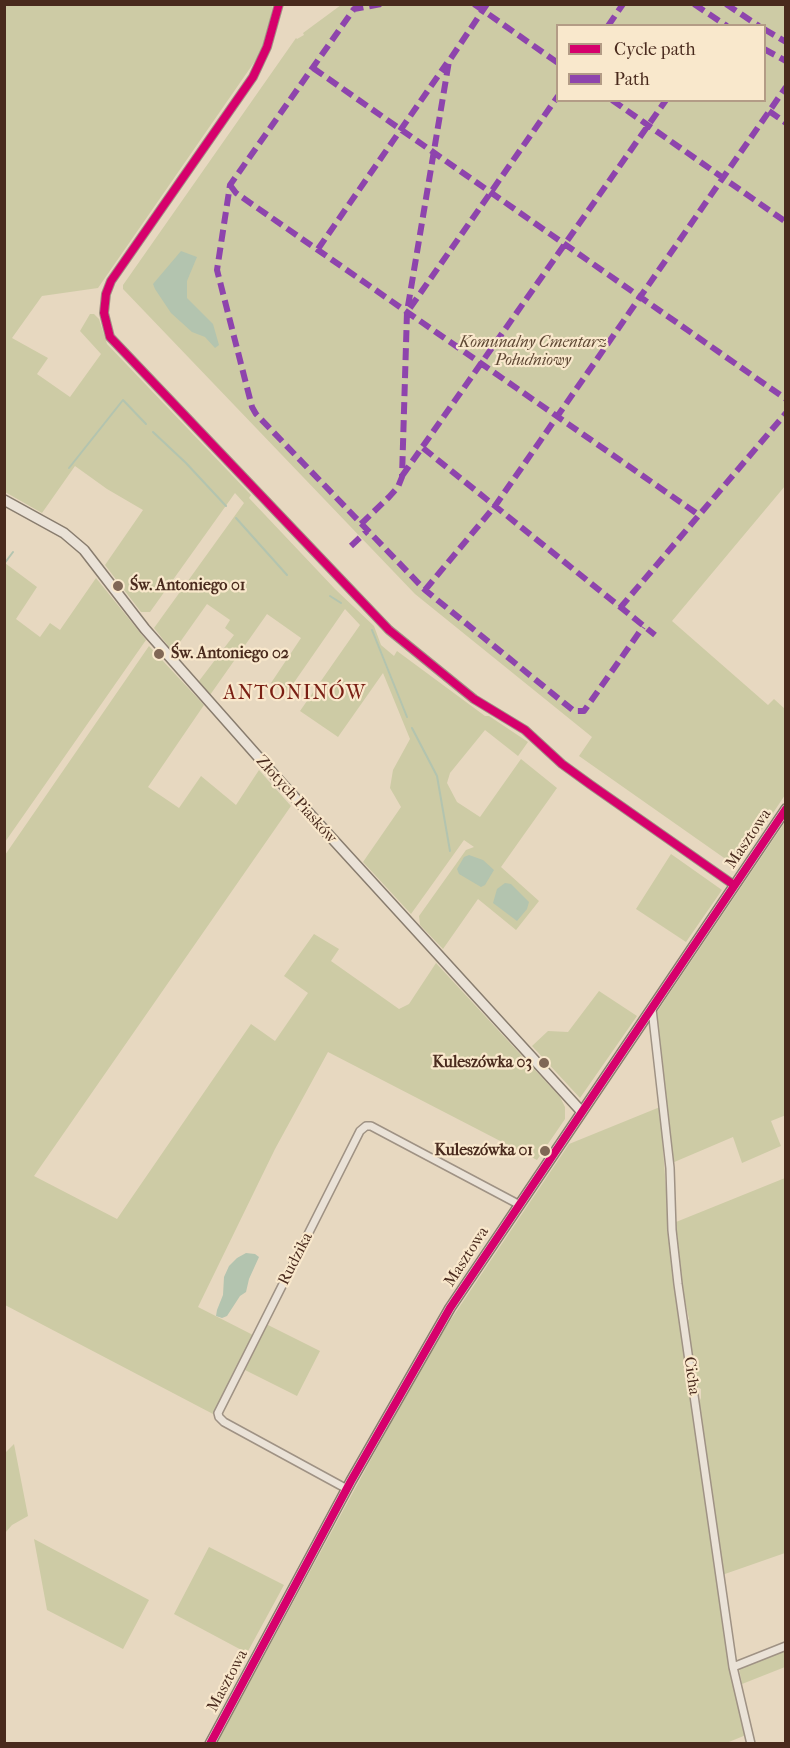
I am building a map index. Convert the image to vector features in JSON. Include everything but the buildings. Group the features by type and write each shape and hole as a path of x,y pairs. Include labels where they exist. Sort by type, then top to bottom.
{"street":[{"path":"279,4 267,46 253,77 111,281 106,294 104,313 110,337 389,630 474,699 525,730 562,764 734,885"},
{"name":"Złotych Piasków","path":"4,500 64,533 84,550 145,629 269,769 581,1111"},
{"name":"Masztowa","path":"210,1743 347,1489 444,1318 651,1006 786,809"},
{"name":"Cicha","path":"651,1006 670,1168 672,1230 678,1284 734,1667 751,1743"},
{"name":"Rudzika","path":"347,1489 224,1422 218,1413 360,1131 366,1126 371,1126 518,1204"},
{"path":"734,1667 786,1646"}],"green space":[{"path":"4,5 273,5 264,48 98,288 42,296 12,338 48,358 37,374 70,397 101,354 80,331 90,314 94,314 99,319 107,344 251,495 249,498 335,589 374,626 381,645 394,656 397,651 485,716 489,716 528,742 518,756 485,730 450,773 447,783 457,802 480,817 521,759 557,788 501,867 539,901 516,930 478,899 443,949 420,925 419,916 466,850 474,847 464,840 411,914 363,862 401,807 390,788 393,770 410,739 383,673 338,737 300,711 360,625 345,609 286,694 271,683 301,638 267,614 210,695 199,681 234,635 225,628 230,620 207,604 173,652 154,628 244,503 235,493 150,612 141,612 105,565 143,510 107,489 75,466 42,513 5,492"},
{"name":"Komunalny Cmentarz Południowy","path":"341,5 785,5 785,486 672,621 768,705 774,699 785,709 785,795 737,867 579,756 592,737 415,594 123,289 123,285 296,38 304,35 303,33"},
{"path":"5,563 37,587 16,619 40,637 50,623 60,630 96,578 146,640 5,842"},
{"path":"149,646 204,705 148,787 179,808 201,776 236,805 259,770 291,806 34,1176 117,1219 251,1024 275,1041 308,993 284,976 314,934 339,949 331,961 399,1009 409,1004 436,963 560,1097 565,1107 565,1119 537,1160 328,1052 275,1149 198,1307 253,1335 213,1414 5,1305 5,855"},
{"path":"785,822 786,1115 771,1121 781,1146 742,1163 733,1137 672,1163 667,1102 655,1015"},
{"path":"671,854 722,890 686,942 636,909"},
{"path":"599,991 637,1016 580,1098 532,1046 548,1031 568,1032"},
{"path":"660,1107 669,1231 729,1667 746,1735 724,1744 216,1744 431,1349 569,1144"},
{"path":"785,1178 785,1553 722,1575 699,1402 701,1389 696,1386 687,1322 689,1319 681,1283 676,1222"},
{"path":"266,1324 320,1351 297,1396 243,1369"},
{"path":"14,1444 28,1516 12,1525 5,1533 5,1453"},
{"path":"34,1539 149,1600 123,1649 47,1610"},
{"path":"209,1547 284,1585 247,1653 174,1614"},
{"path":"785,1649 785,1667 742,1684 739,1668"}],"shaded area":[{"path":"181,251 197,257 187,281 187,298 213,324 219,345 215,348 205,337 192,332 171,313 153,284"},
{"path":"469,855 483,860 494,870 485,885 481,887 459,874 457,869 464,857"},
{"path":"505,883 511,884 529,902 527,909 517,921 493,903 497,889"},
{"path":"246,1253 259,1257 246,1292 240,1296 227,1316 222,1318 216,1316 223,1295 224,1277 229,1266"}],"waterway":[{"path":"69,468 123,400 146,424"},
{"path":"153,432 226,506"},
{"path":"236,518 287,575"},
{"path":"4,564 13,552"},
{"path":"330,596 341,603"},
{"path":"372,630 407,717"},
{"path":"412,728 437,776 450,851"}],"marked path":[{"path":"381,4 354,9 230,185 217,270 252,407 256,414 425,590 574,711 584,711 643,627"},
{"path":"474,4 556,62"},
{"path":"361,524 398,487 402,477 407,312 449,61 487,4"},
{"path":"609,24 623,4"},
{"path":"694,4 724,24"},
{"path":"726,4 756,24"},
{"path":"766,30 786,42"},
{"path":"766,50 786,61"},
{"path":"318,249 447,63"},
{"path":"313,68 786,399"},
{"path":"425,590 495,506 786,87"},
{"path":"410,308 556,99"},
{"path":"615,102 786,222"},
{"path":"402,476 665,102"},
{"path":"769,111 786,123"},
{"path":"230,185 236,193 699,515"},
{"path":"620,608 786,413"},
{"path":"423,448 655,635"},
{"path":"351,546 367,531"}],"cycle path":[{"path":"279,4 267,47 253,77 111,281 106,294 104,313 110,337 389,630 474,699 525,730 562,764 734,885"},
{"path":"210,1744 351,1481 450,1308 786,809"}],"place":[{"name":"Św. Antoniego 01","path":"118,586"},
{"name":"Św. Antoniego 02","path":"159,654"},
{"name":"Kuleszówka 03","path":"544,1063"},
{"name":"Kuleszówka 01","path":"545,1151"}],"district":[{"name":"ANTONINÓW","path":"295,694"}]}
